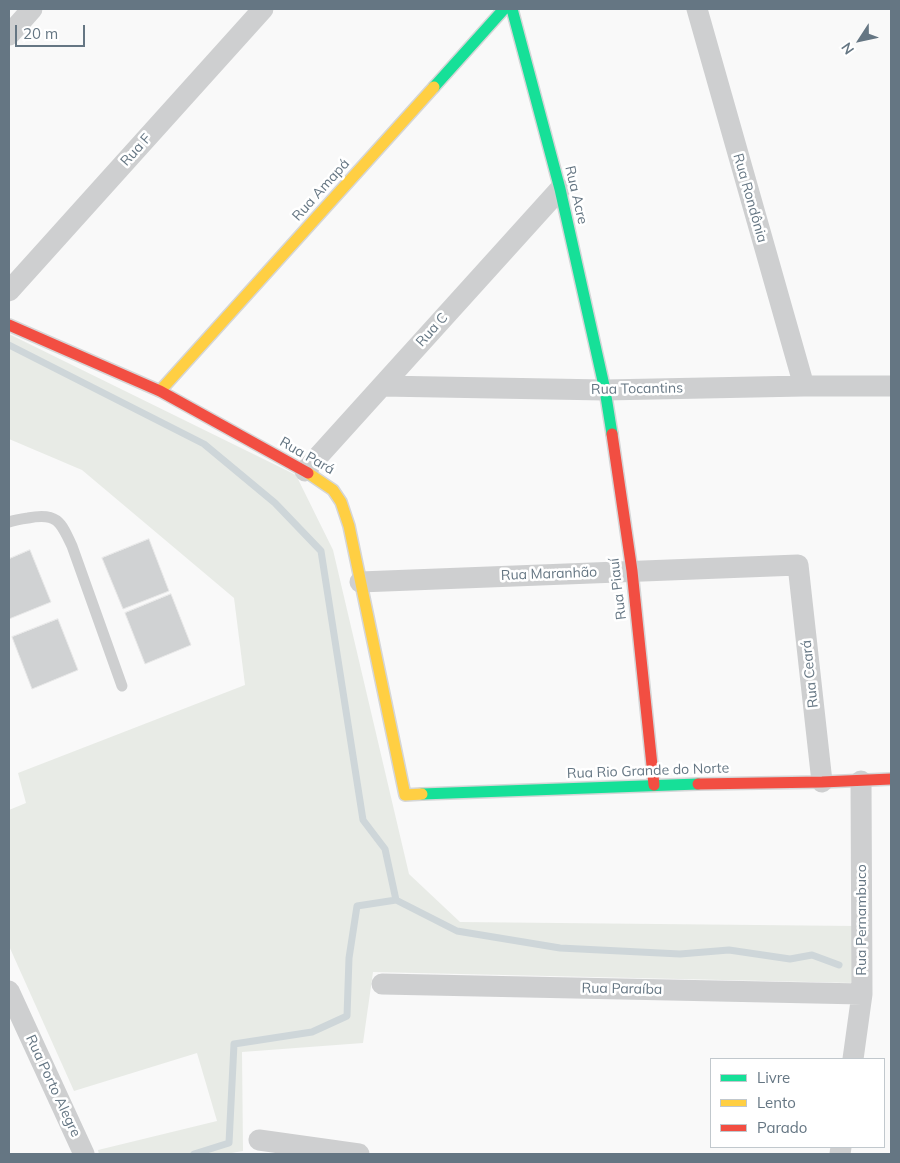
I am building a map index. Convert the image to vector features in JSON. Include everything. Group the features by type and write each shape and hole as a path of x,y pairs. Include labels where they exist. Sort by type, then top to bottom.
{"street":[{"path":"9,35 32,9"},
{"name":"Rua F","path":"9,292 263,9"},
{"name":"Rua Amapá","path":"160,391 504,9"},
{"name":"Rua Acre","path":"512,9 560,189 605,390"},
{"name":"Rua Rondônia","path":"697,9 804,386"},
{"name":"Rua C","path":"305,471 560,189"},
{"name":"Rua Pará","path":"9,325 160,391 305,471 333,490 341,502 349,526 405,795"},
{"name":"Rua Tocantins","path":"382,386 605,390 891,386"},
{"name":"Rua Piauí","path":"605,390 632,571 654,785"},
{"name":"Rua Maranhão","path":"360,582 798,565"},
{"name":"Rua Ceará","path":"798,565 822,782"},
{"name":"Rua Rio Grande do Norte","path":"405,795 654,785 891,779"},
{"name":"Rua Pernambuco","path":"853,1058 862,994 861,781"},
{"name":"Rua Paraíba","path":"382,984 862,994"},
{"name":"Rua Porto Alegre","path":"9,991 84,1154"},
{"path":"258,1140 359,1154"}],"lane":[{"path":"9,522 36,516 48,516 57,520 65,530 122,686"}],"shaded area":[{"path":"9,334 296,475 333,550 409,874 460,922 856,926 854,983 373,972 363,1043 242,1052 243,1151 226,1154 99,1154 98,1150 217,1121 197,1053 74,1091 9,946 9,810 26,803 18,773 245,685 234,598 82,470 9,439"}],"building":[{"path":"149,539 169,591 123,609 102,558"},
{"path":"30,550 51,602 9,619 9,559"},
{"path":"171,594 191,645 145,664 125,613"},
{"path":"58,619 78,670 32,689 12,637"}],"waterway":[{"path":"9,345 204,444 275,503 321,551 363,820 385,849 396,900 457,931 560,948 680,954 729,950 790,959 812,955 839,965"},
{"path":"194,1154 229,1143 234,1044 312,1032 347,1016 349,958 357,906 396,900"}],"traffic: fast":[{"path":"434,87 504,9"},
{"path":"512,9 560,189 605,390 612,434"},
{"path":"422,794 698,784"}],"traffic: slow":[{"path":"160,391 434,87"},
{"path":"308,473 333,490 341,502 349,526 405,795 422,794"}],"traffic: jam":[{"path":"9,325 160,391 308,473"},
{"path":"612,434 632,571 654,785"},
{"path":"698,784 891,779"}]}
